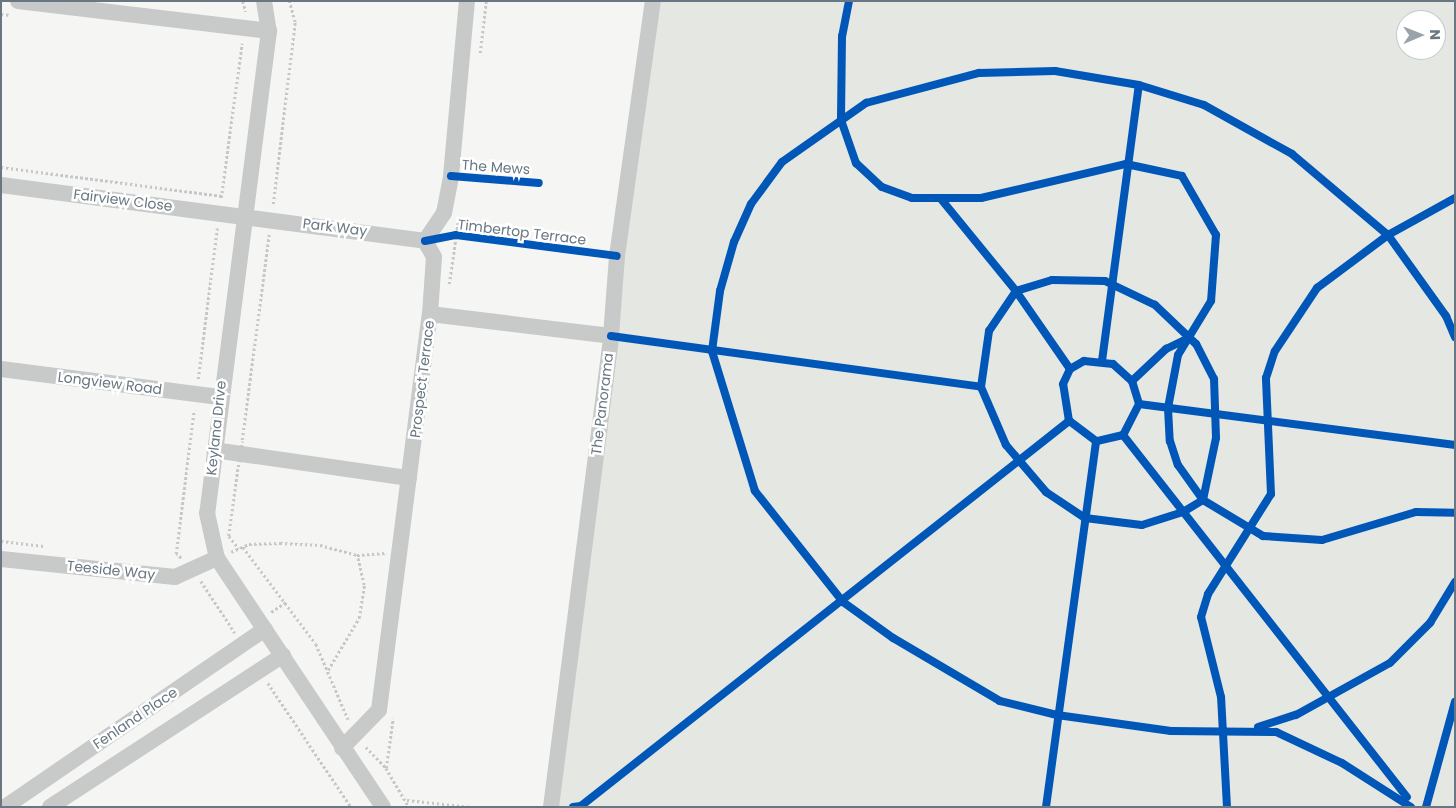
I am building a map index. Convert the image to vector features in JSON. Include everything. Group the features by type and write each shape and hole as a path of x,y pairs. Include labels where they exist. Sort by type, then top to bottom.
{"street":[{"path":"18,1 269,31"},
{"name":"Keylana Drive","path":"264,1 269,31 219,397 207,513 217,558 283,655 380,806"},
{"path":"425,241 444,213 451,176 467,1"},
{"name":"The Panorama","path":"551,807 611,336 617,256 653,1"},
{"name":"Fairview Close","path":"1,185 221,204 244,215"},
{"name":"Park Way","path":"244,215 425,241"},
{"name":"Prospect Terrace","path":"342,748 357,736 379,710 430,314 434,257 425,241"},
{"path":"430,314 611,336"},
{"name":"Longview Road","path":"1,369 219,397"},
{"path":"214,450 408,478"},
{"name":"Teeside Way","path":"1,559 175,577 217,558"},
{"name":"Fenland Place","path":"5,807 265,629"},
{"name":"Fenland Place","path":"50,807 283,655"}],"path":[{"path":"242,644 192,569 176,554 244,28 243,1"},
{"path":"1,167 221,204"},
{"path":"239,549 229,536 242,441"},
{"path":"217,558 243,547 320,545 357,554 399,553"},
{"path":"243,547 316,644 357,736 407,800 409,807"},
{"path":"328,671 359,618 364,585 357,554"},
{"path":"260,670 349,806"},
{"path":"407,800 471,807"}],"shaded area":[{"path":"655,1 1455,1 1455,807 557,807"}],"cycle path":[{"path":"849,1 842,36 841,120 856,163 882,187 912,198 981,198 1126,164 1182,176 1216,235 1211,301 1178,355 1168,408 1170,441 1178,465 1203,500 1263,536 1322,540 1416,512 1455,513"},
{"path":"1411,807 1342,763 1276,732 1171,731 1057,715 1000,701 893,638 843,602 755,491 712,351 720,291 734,242 751,204 782,162 866,103 979,73 1055,71 1139,85 1204,105 1292,154 1388,235 1446,316 1455,337"},
{"path":"1102,361 1139,85"},
{"name":"The Mews","path":"451,176 539,183"},
{"path":"1227,807 1221,697 1201,617 1208,594 1271,494 1266,378 1275,351 1317,288 1388,235 1455,198"},
{"path":"941,199 1016,291 1070,369"},
{"name":"Timbertop Terrace","path":"425,241 456,235 617,256"},
{"path":"611,336 981,387 1006,445 1046,492 1085,518 1142,525 1183,512 1203,500 1216,438 1214,379 1196,344 1155,305 1105,281 1052,280 1016,291 989,331 981,387"},
{"path":"1132,381 1166,349 1189,338"},
{"path":"1084,361 1113,364 1132,381 1139,404 1123,435 1096,441 1069,421 1063,384 1070,369 1084,361"},
{"path":"1139,404 1455,445"},
{"path":"573,807 581,806 1069,421"},
{"path":"1123,435 1407,797"},
{"path":"1046,807 1096,441"},
{"path":"1258,727 1296,715 1390,663 1430,623 1455,582"},
{"path":"1426,807 1455,702"}]}
